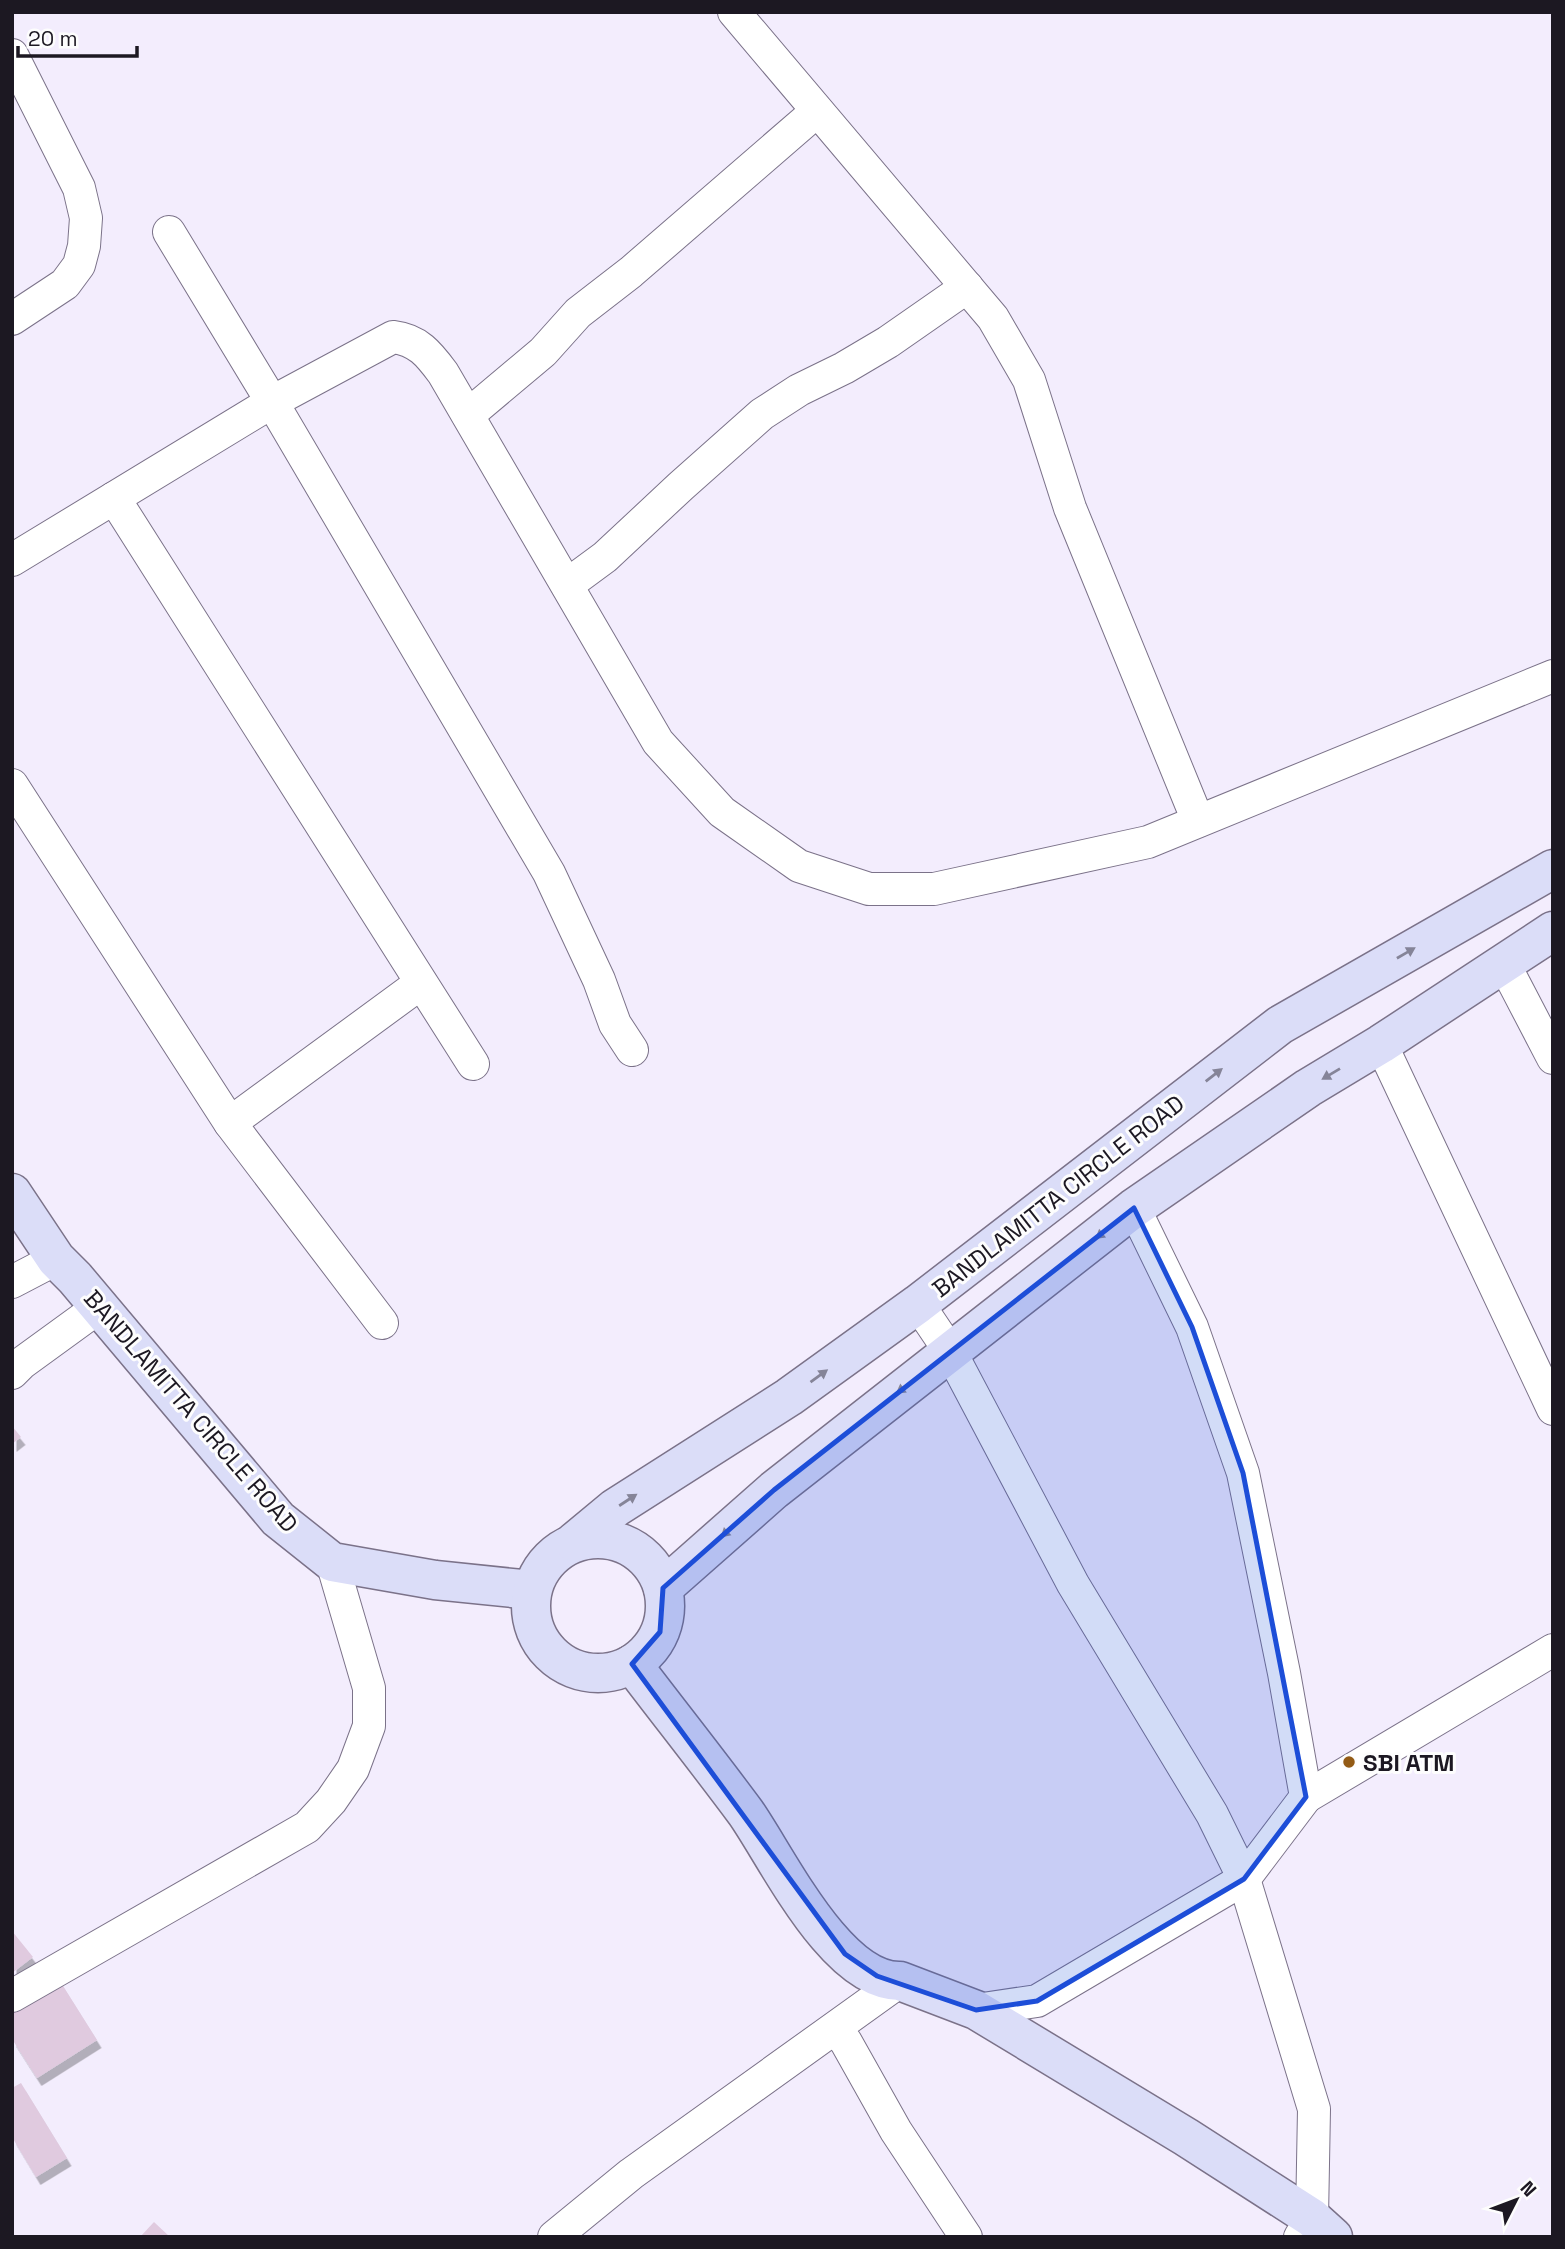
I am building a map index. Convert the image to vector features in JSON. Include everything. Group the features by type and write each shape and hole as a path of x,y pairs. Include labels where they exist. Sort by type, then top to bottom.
{"street":[{"path":"734,12 993,318 1029,380 1070,508 1198,821"},
{"path":"12,55 79,188 86,218 84,246 79,265 65,284 12,319"},
{"path":"468,415 542,352 578,313 631,272 817,111"},
{"path":"169,232 549,873 599,980 615,1024 632,1050"},
{"path":"567,585 605,558 691,476 762,414 799,390 888,342 967,288"},
{"path":"12,560 272,402 383,342 407,339 428,353 443,373 658,742 722,812 799,866 869,889 934,889 1148,842 1553,676"},
{"path":"114,498 473,1064"},
{"path":"12,785 230,1123 382,1323"},
{"name":"BANDLAMITTA CIRCLE ROAD","path":"12,1193 56,1259 278,1519 332,1562 435,1580 532,1590 540,1569 555,1553 574,1542 615,1508 789,1397 918,1304 1280,1025 1553,869"},
{"path":"663,1588 774,1490 1134,1208 1308,1088 1381,1044 1553,931"},
{"path":"1504,964 1553,1058"},
{"path":"230,1123 421,983"},
{"path":"1381,1044 1553,1409"},
{"path":"1134,1208 1192,1327 1242,1473 1284,1672 1306,1797"},
{"path":"12,1282 56,1259"},
{"path":"918,1304 951,1353 1073,1584 1212,1814 1244,1879 1314,2109 1315,2231"},
{"path":"12,1373 99,1307"},
{"path":"532,1590 530,1610 534,1629 543,1646 558,1660 575,1669 594,1674 614,1672 632,1664 649,1650 660,1632 665,1610 663,1588 654,1568 638,1552 618,1542 597,1538 574,1542"},
{"path":"12,1996 307,1827 331,1801 353,1769 369,1726 369,1688 332,1562"},
{"path":"976,2010 1037,2001 1244,1879 1306,1797 1553,1650"},
{"path":"632,1664 748,1816 791,1885 827,1935 861,1967 890,1981 900,1981 976,2010 1186,2137 1315,2231"},
{"path":"554,2237 631,2174 900,1981"},
{"path":"836,2029 896,2131 966,2237"}],"highlighted area":[{"path":"1134,1208 1192,1327 1243,1473 1306,1797 1244,1879 1037,2001 976,2010 877,1976 845,1954 632,1664 660,1632 663,1588 774,1490"}],"building":[{"path":"12,1426 21,1437 12,1444"},
{"path":"12,1931 33,1957 12,1973"},
{"path":"58,1978 97,2040 37,2078 12,2039 12,2007"},
{"path":"21,2083 67,2158 36,2177 12,2137 12,2088"},
{"path":"154,2222 170,2237 140,2237"}],"place":[{"name":"SBI ATM","path":"1349,1762"}]}
